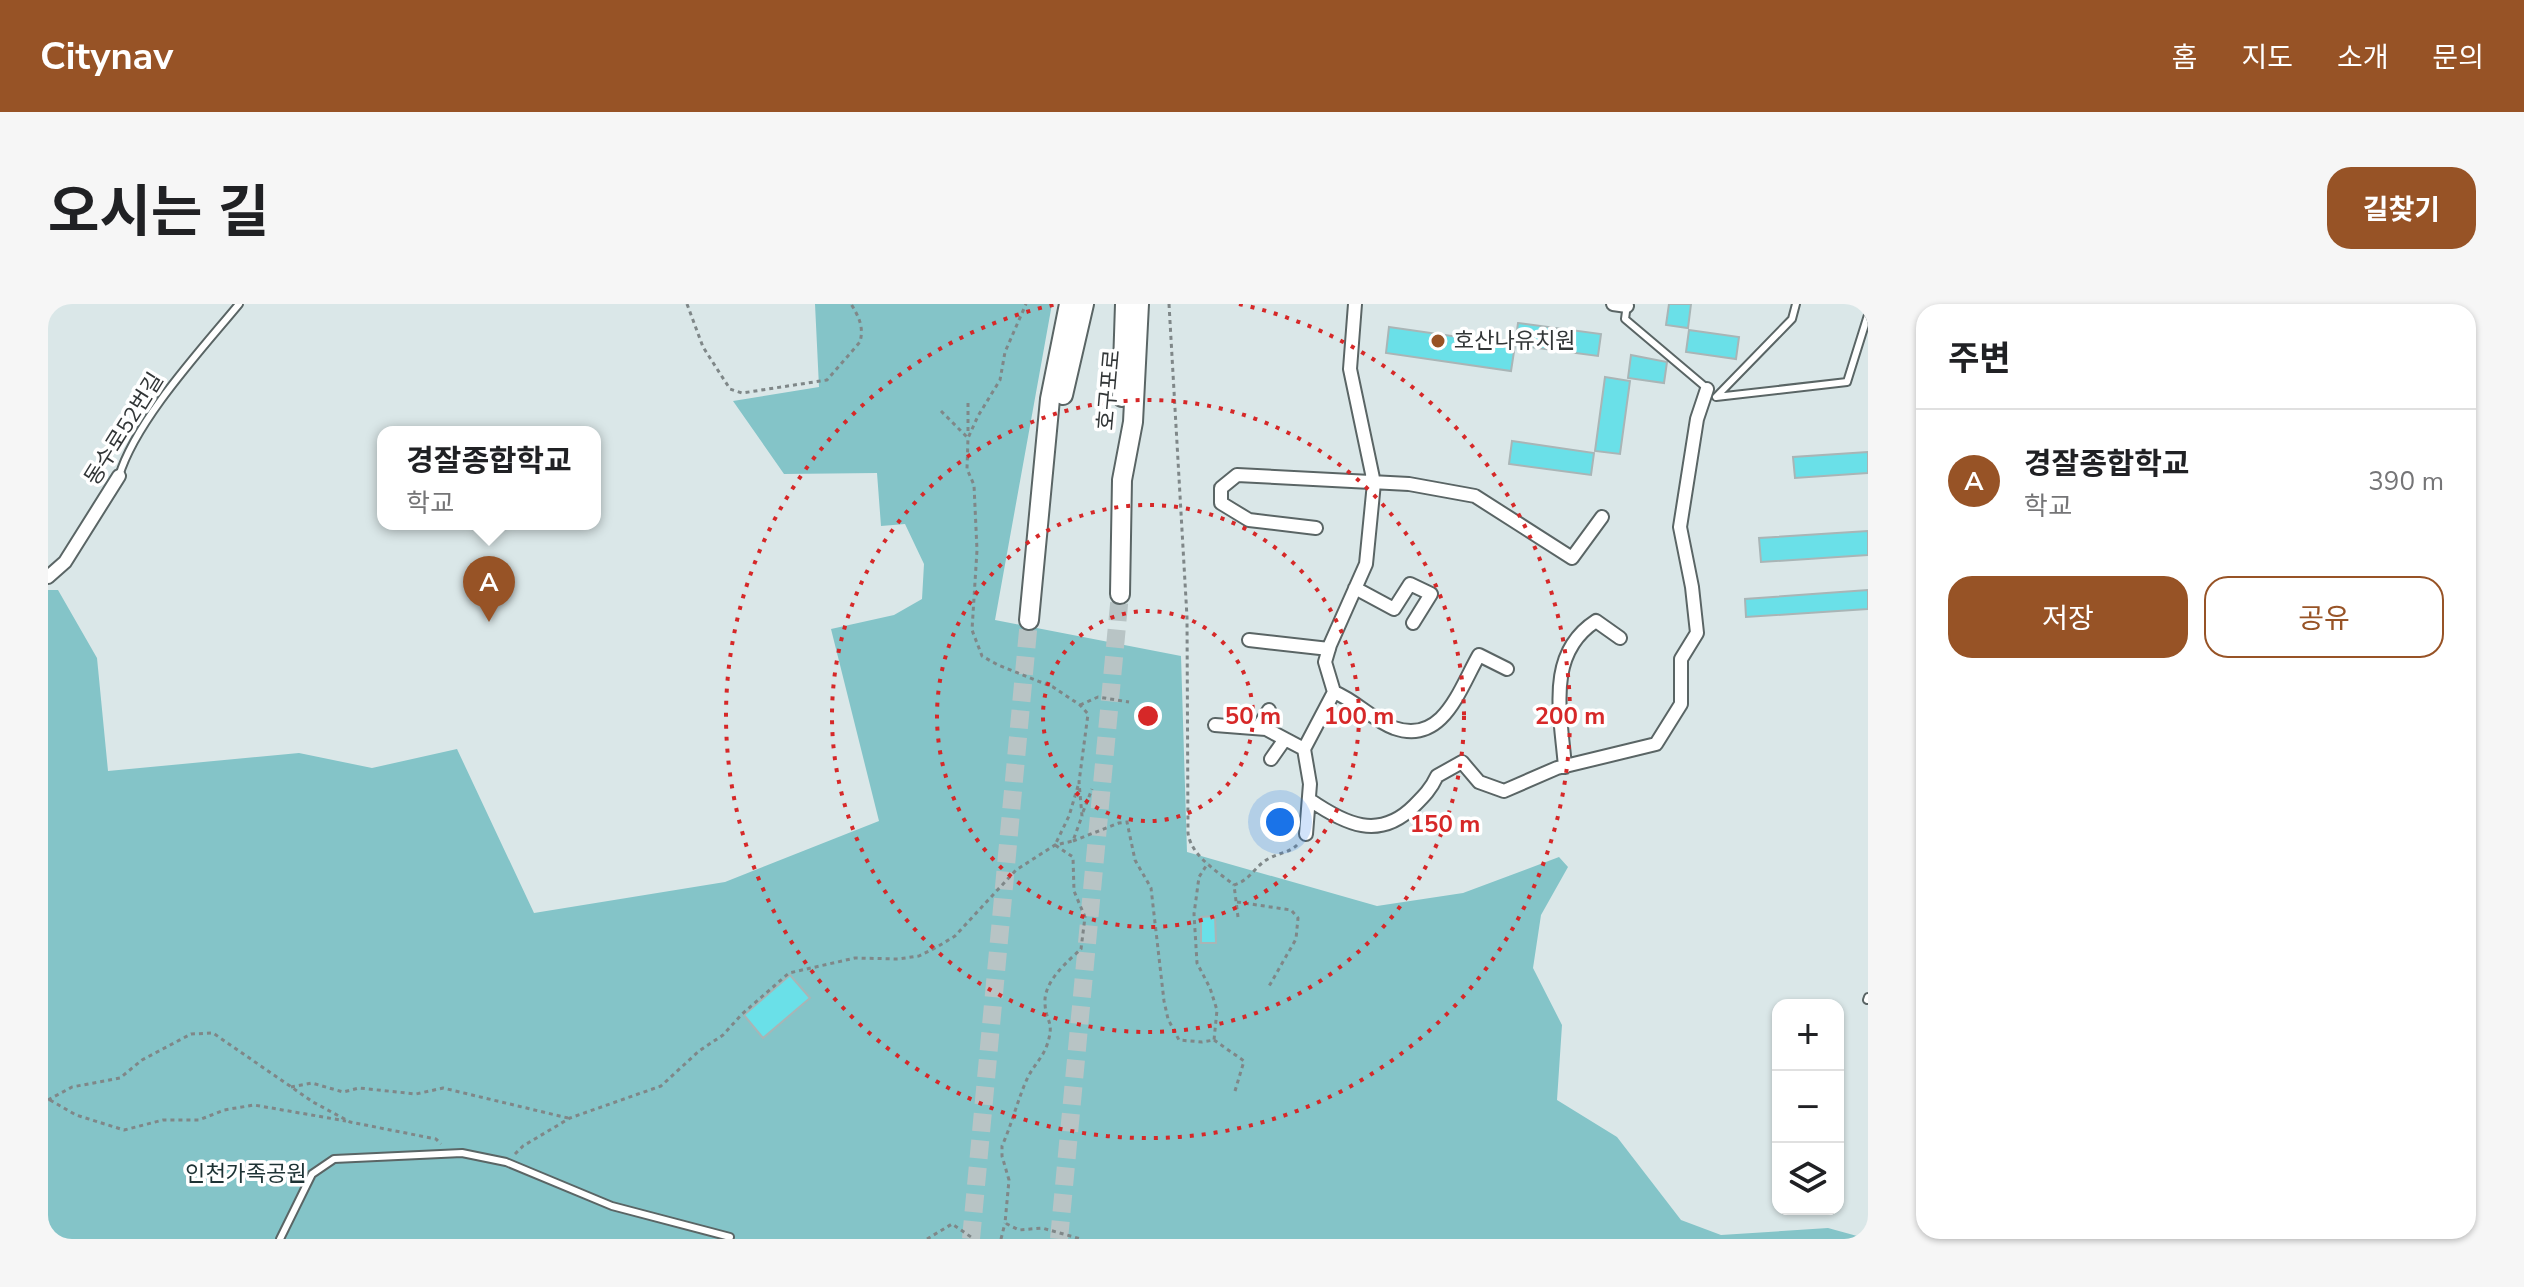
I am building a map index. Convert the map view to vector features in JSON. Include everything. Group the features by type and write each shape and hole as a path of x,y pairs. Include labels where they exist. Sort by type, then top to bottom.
{"main road":[{"name":"호구포로","path":"1029,620 1050,399 1069,304"},
{"name":"호구포로","path":"1043,474 1084,304"},
{"name":"호구포로","path":"1120,594 1125,304"},
{"name":"호구포로","path":"1122,480 1133,422 1139,304"}],"street":[{"path":"1355,304 1350,369 1374,483 1366,564 1325,662 1334,692 1394,727 1422,732 1440,723 1479,655 1507,669"},
{"path":"1613,304 1627,305"},
{"path":"1310,800 1339,819 1374,827 1403,817 1431,790 1437,776 1462,762 1479,782 1504,791 1565,767 1656,744 1681,704 1681,659 1697,633 1680,527 1697,419 1712,393"},
{"path":"1316,528 1249,520 1221,503 1221,488 1237,475 1409,484 1475,496 1572,558 1602,517"},
{"name":"동수로52번길","path":"48,577 65,562 119,476"},
{"path":"1355,588 1394,609 1410,584 1431,594 1413,623"},
{"path":"1565,767 1558,680 1569,649 1596,621 1620,638"},
{"path":"1249,640 1329,649"},
{"path":"1306,834 1310,800 1304,749 1334,692"},
{"path":"1258,728 1269,710"},
{"path":"1215,725 1266,729 1304,749"},
{"path":"1271,759 1285,739"}],"lane":[{"name":"동수로52번길","path":"119,476 124,461 163,399 239,304"},
{"path":"1712,393 1792,319 1796,304"},
{"path":"1627,305 1625,319 1712,393 1847,382 1868,315"},
{"path":"280,1239 312,1174 334,1159 449,1153 506,1162 612,1206 730,1237"}],"path":[{"path":"687,304 703,347 730,389 742,393 827,380 860,342 860,317 851,304"},
{"path":"968,438 1000,380 1005,352 1026,304"},
{"path":"1169,304 1187,617 1188,833 1192,846 1234,885 1238,917"},
{"path":"968,403 967,469 974,485 977,550 970,618 976,643 982,656 989,661 1053,687 1088,714 1079,782 1069,816 1055,845"},
{"path":"941,411 968,438"},
{"path":"1080,705 1098,697 1129,702"},
{"path":"1079,782 1082,816"},
{"path":"1073,841 1092,789"},
{"path":"506,1162 523,1146 570,1118 661,1086 699,1051 723,1035 789,973 855,958 919,956 955,936 1016,870 1055,845 1127,822 1135,860 1151,888 1168,1019 1179,1040 1214,1040 1244,1061 1235,1091"},
{"path":"1234,885 1248,879 1270,858 1296,847 1306,834"},
{"path":"1001,1239 1009,1180 1002,1146 1028,1077 1045,1052 1049,1040 1052,1025 1045,1007 1050,983 1081,949 1085,917 1074,891 1073,857 1055,845"},
{"path":"1208,863 1199,877 1194,914 1197,963 1216,1001 1214,1040"},
{"path":"1237,902 1291,910 1298,918 1296,939 1268,988"},
{"path":"49,1100 72,1087 120,1078 142,1060 191,1034 213,1033 313,1102 350,1122"},
{"path":"291,1087 312,1083 343,1092 359,1088 416,1094 443,1088 570,1118"},
{"path":"49,1100 76,1115 124,1130 163,1120 199,1120 224,1110 254,1105 436,1139 449,1153"},
{"path":"1005,1223 1019,1230 1042,1228 1081,1239"},
{"path":"927,1239 952,1224 974,1239"}],"green space":[{"name":"인천가족공원","path":"815,304 1052,304 995,620 1181,656 1187,852 1377,906 1463,893 1559,857 1568,867 1541,915 1533,968 1562,1025 1557,1100 1617,1137 1681,1220 1721,1235 1828,1228 1868,1239 48,1239 48,590 58,590 97,658 108,771 299,753 372,768 457,749 534,913 725,882 879,821 831,629 894,615 922,599 924,564 905,524 881,526 877,473 784,474 733,401 819,387"}],"building":[{"path":"1669,304 1691,304 1688,328 1666,325"},
{"path":"1518,323 1601,334 1598,356 1515,345"},
{"path":"1389,327 1515,345 1511,371 1386,353"},
{"path":"1689,330 1739,337 1736,359 1686,352"},
{"path":"1631,355 1667,362 1664,383 1628,378"},
{"path":"1605,377 1630,381 1620,454 1595,451"},
{"path":"1512,441 1594,453 1591,475 1509,464"},
{"path":"1868,452 1868,473 1795,478 1793,457"},
{"path":"1868,531 1868,555 1761,562 1759,538"},
{"path":"1868,590 1868,609 1746,617 1745,599"},
{"path":"1215,916 1216,943 1201,943 1201,917"},
{"path":"790,975 810,998 763,1038 744,1015"}],"tunnel":[{"path":"1059,1239 1120,594"},
{"path":"971,1239 1029,620"}],"place":[{"name":"호산나유치원","path":"1438,341"},
{"name":"경잘종합학교","path":"489,622"}]}
